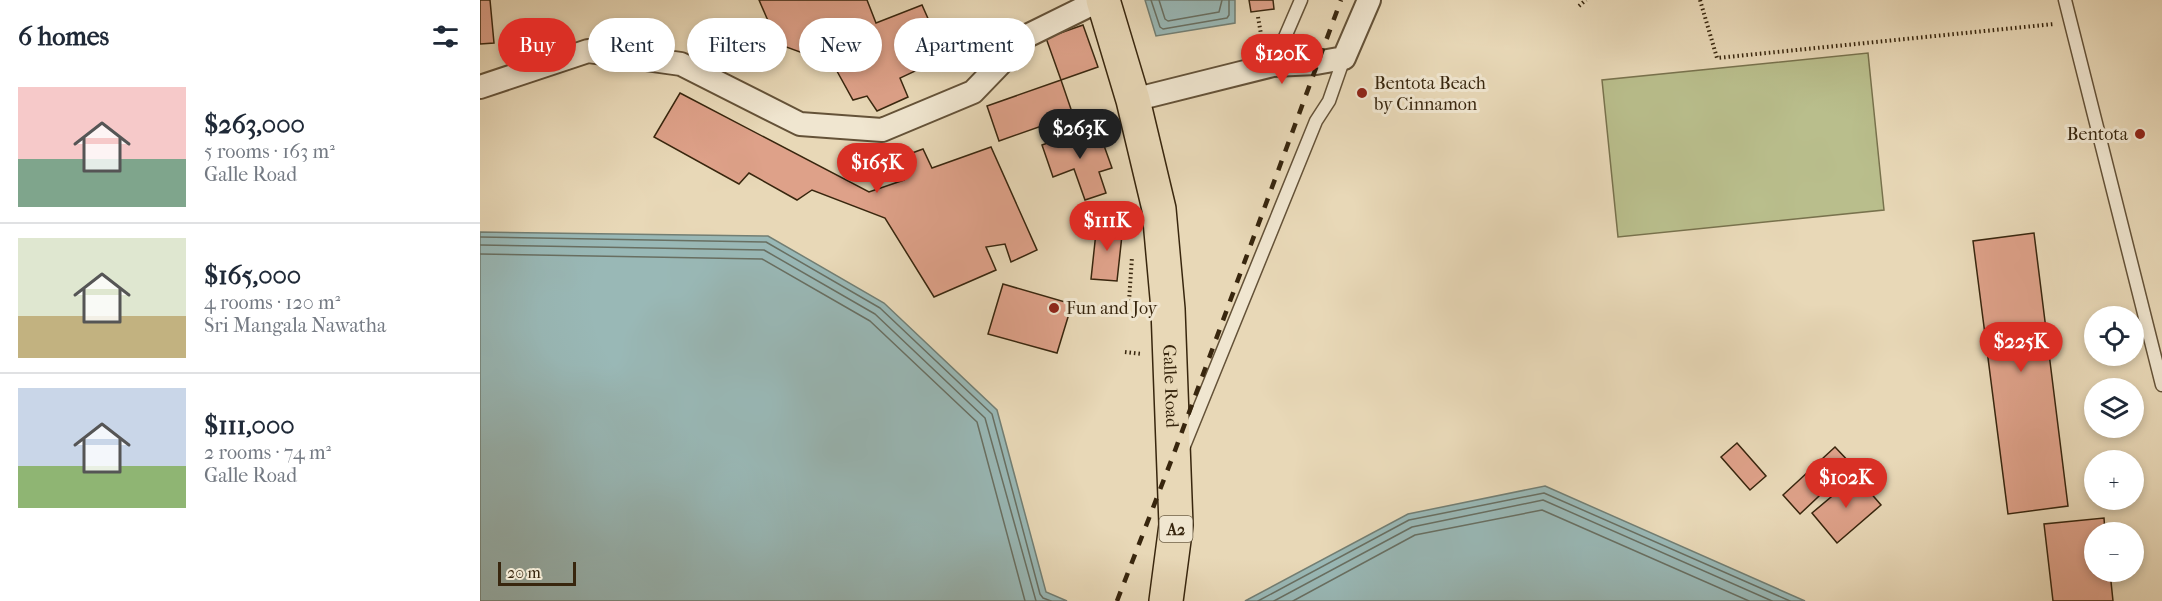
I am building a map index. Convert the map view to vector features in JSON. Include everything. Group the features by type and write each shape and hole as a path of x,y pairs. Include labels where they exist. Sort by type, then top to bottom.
{"highway":[{"name":"Galle Road","path":"1102,0 1133,100 1159,209 1168,309 1176,525 1166,601"}],"street":[{"path":"480,87 588,51 681,64 800,124 882,130 973,92 1027,36 1102,0"},
{"path":"1133,100 1268,55 1316,63 1344,58 1370,0"}],"lane":[{"path":"1268,55 1301,0"},
{"path":"2065,0 2162,385"},
{"path":"1176,525 1179,457 1316,121 1329,101 1344,58"}],"path":[{"path":"1578,6 1586,0"},
{"path":"1700,0 1717,58 2069,22"},
{"path":"1258,17 1268,55"}],"green space":[{"path":"1868,53 1884,210 1618,237 1602,80"}],"water":[{"path":"1145,0 1235,0 1235,23 1156,36"},
{"path":"480,232 768,236 884,303 997,410 1046,592 1067,601 480,601"},
{"path":"1545,486 1805,601 1245,601 1408,514"}],"building":[{"path":"480,0 490,0 494,43 480,44"},
{"path":"759,0 867,0 874,18 799,18 799,52 787,47 787,18 767,18"},
{"path":"1249,0 1273,0 1274,9 1251,12"},
{"path":"922,5 928,18 894,18 894,72 913,72 900,78 908,97 877,111 867,96 853,100 837,72 882,72 882,21"},
{"path":"1083,25 1098,67 1061,80 1046,38"},
{"path":"1061,80 1073,115 999,141 987,106"},
{"path":"680,93 869,192 904,180 893,160 923,149 932,168 991,147 1037,250 1011,262 1005,244 986,247 996,270 934,297 885,218 812,190 797,200 749,173 739,184 654,137"},
{"path":"1097,126 1112,168 1099,172 1106,193 1085,200 1074,169 1053,177 1042,145"},
{"path":"1097,223 1123,226 1117,281 1091,279"},
{"path":"2034,233 2068,506 2008,514 1973,241"},
{"path":"1003,284 1072,304 1057,353 988,334"},
{"path":"1737,443 1766,476 1750,490 1721,457"},
{"path":"1835,447 1852,465 1800,514 1783,495"},
{"path":"1856,476 1881,505 1837,543 1812,513"},
{"path":"2104,518 2104,522 2084,522 2084,582 2111,582 2113,601 2053,601 2044,524"}],"railway":[{"path":"1117,601 1173,456 1341,0"}],"place":[{"name":"Bentota Beach by Cinnamon","path":"1362,93"},
{"name":"Bentota","path":"2140,134"},
{"name":"Fun and Joy","path":"1054,308"}]}
